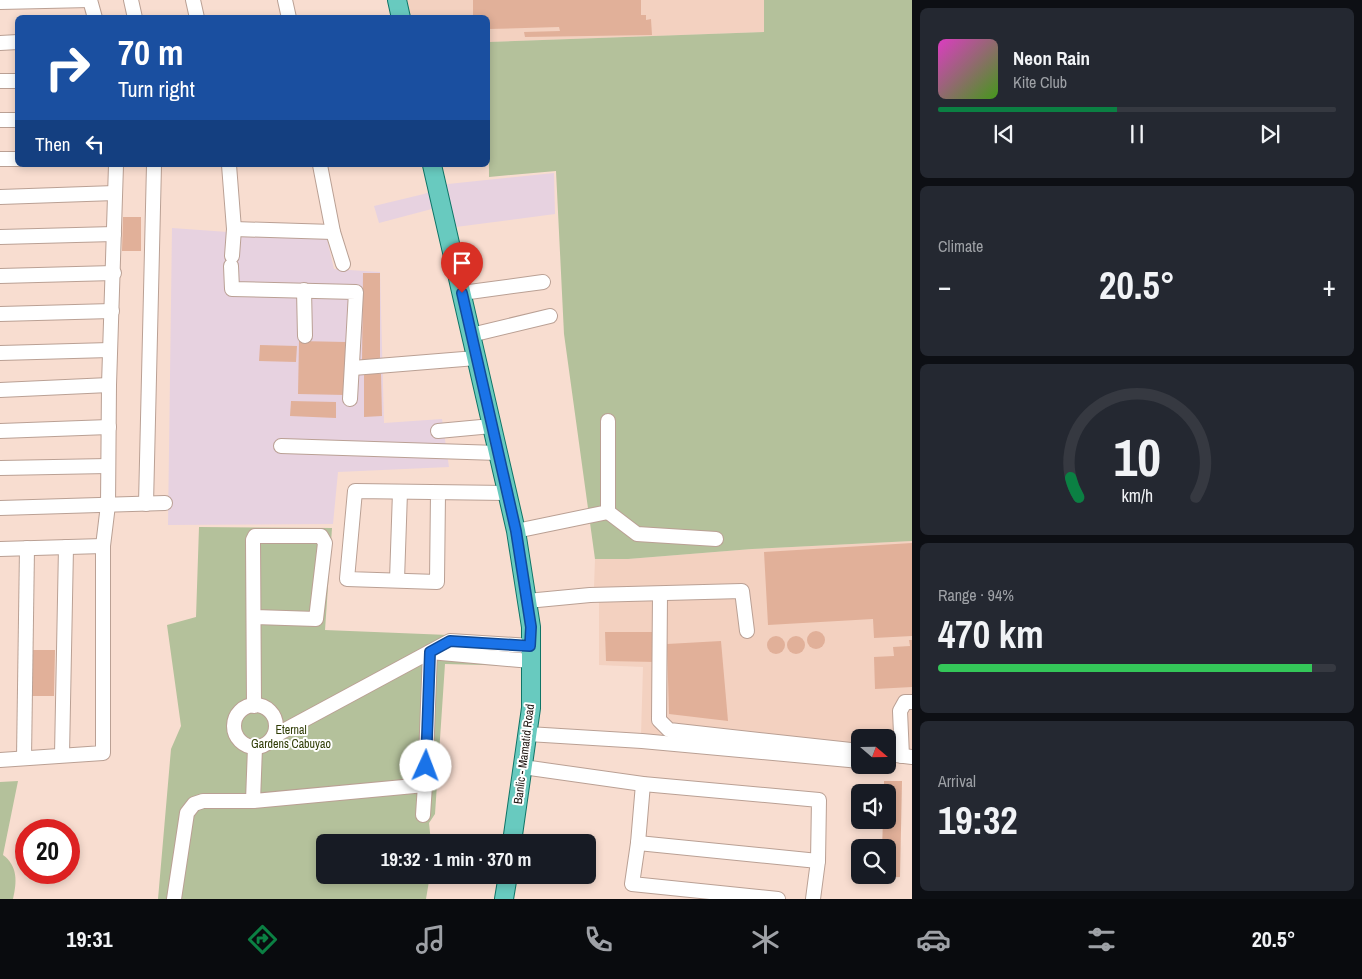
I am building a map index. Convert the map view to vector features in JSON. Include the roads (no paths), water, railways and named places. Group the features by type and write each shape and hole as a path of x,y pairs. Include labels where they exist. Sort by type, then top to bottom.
{"main road":[{"path":"397,0 400,15"},
{"name":"Banlic - Mamatid Road","path":"432,167 516,531 531,627 531,708 513,834"},
{"path":"504,899 506,884"}],"street":[{"path":"0,2 90,0 94,15"},
{"path":"130,0 134,15"},
{"path":"193,0 196,15"},
{"path":"285,0 288,15"},
{"path":"0,42 15,42"},
{"path":"0,81 15,81"},
{"path":"0,120 15,120"},
{"path":"0,159 15,159"},
{"path":"0,760 103,753 103,546 108,505 109,385 116,167"},
{"path":"146,504 154,167"},
{"path":"229,167 234,229 231,261 232,289 356,292 350,399"},
{"path":"320,167 333,232 343,264"},
{"path":"0,197 115,193"},
{"path":"234,229 333,232"},
{"path":"0,237 114,234"},
{"path":"0,276 114,273"},
{"path":"462,293 543,282"},
{"path":"304,290 304,336"},
{"path":"0,314 112,311"},
{"path":"471,335 550,316"},
{"path":"0,353 110,350"},
{"path":"353,368 476,358"},
{"path":"0,390 109,385"},
{"path":"608,421 608,512"},
{"path":"438,430 492,426"},
{"path":"0,431 109,427"},
{"path":"281,446 498,453"},
{"path":"0,468 108,466"},
{"path":"438,493 437,582 347,579 354,491 507,493"},
{"path":"397,580 400,492"},
{"path":"0,508 165,503"},
{"path":"516,531 608,512 637,534 716,539"},
{"path":"254,617 316,619 325,543 321,536 255,536 252,544 254,706"},
{"path":"0,548 103,546"},
{"path":"62,755 66,547"},
{"path":"24,758 26,548"},
{"path":"527,601 590,595 742,591 747,631"},
{"path":"660,594 658,720 669,730 851,750"},
{"path":"423,815 430,652"},
{"path":"274,736 276,725 272,715 264,708 254,706 240,712 235,726 240,740 255,747 266,744 274,736 430,652 530,653"},
{"path":"909,760 900,711 905,702 912,702"},
{"path":"528,734 642,741 851,760"},
{"path":"253,801 255,747"},
{"path":"896,756 909,760"},
{"path":"896,762 909,760"},
{"path":"523,767 643,784 819,800 818,861 813,899"},
{"path":"174,899 187,813 194,804 203,801 253,801 425,784"},
{"path":"643,784 632,884 778,899"},
{"path":"638,843 818,861"}],"park label":[{"name":"Eternal Gardens Cabuyao","path":"291,737"}]}
